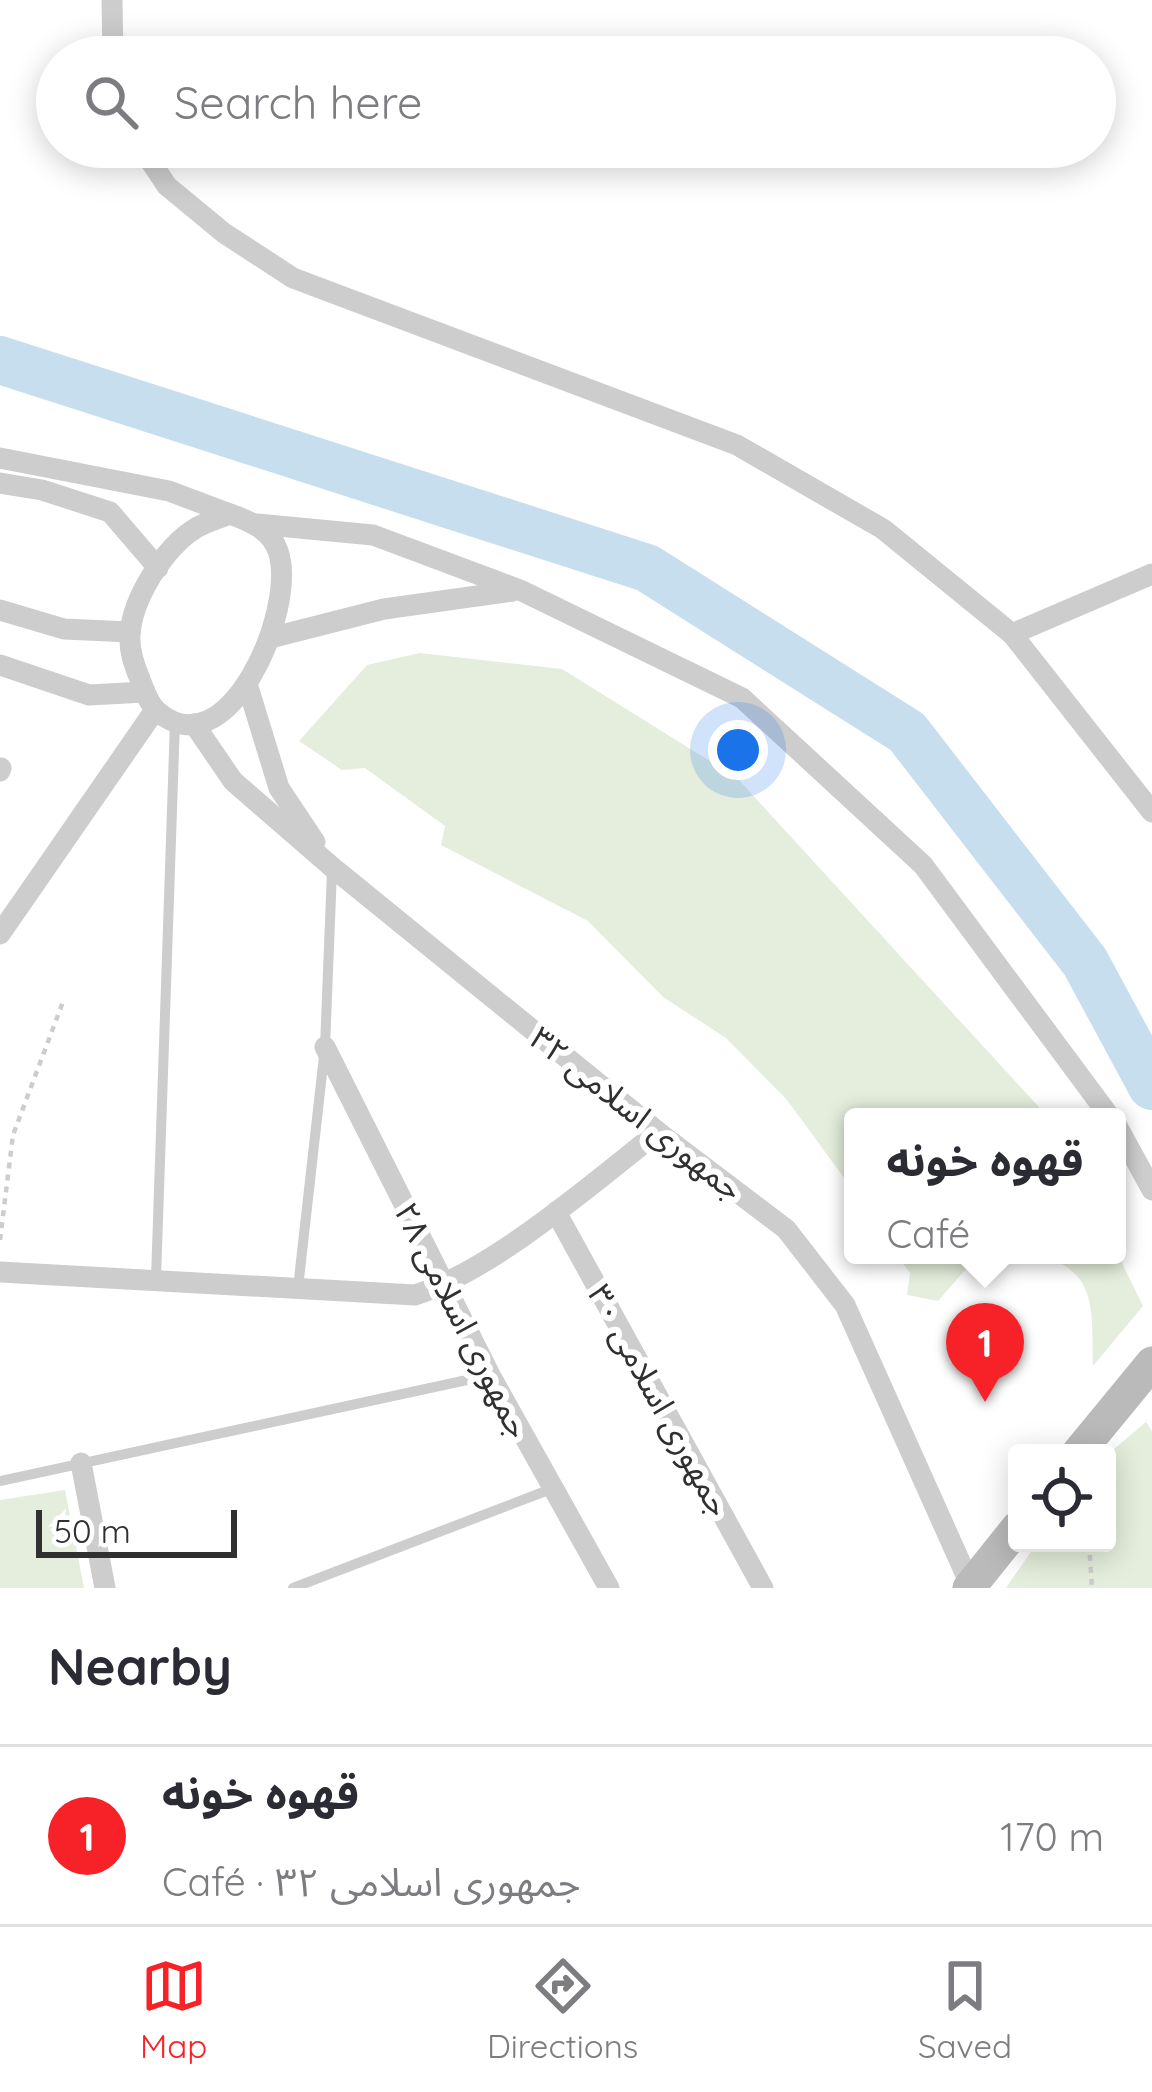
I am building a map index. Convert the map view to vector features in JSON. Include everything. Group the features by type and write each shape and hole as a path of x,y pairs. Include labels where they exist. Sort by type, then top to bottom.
{"main road":[{"path":"1085,1444 1152,1363"},
{"path":"969,1586 1008,1539"}],"street":[{"path":"112,0 113,36"},
{"path":"154,168 166,186 224,233 293,278 737,445 883,529 1012,634 1152,812"},
{"path":"0,458 169,490 257,524 373,535 520,590 742,698 923,865 1103,1108"},
{"path":"0,483 42,490 110,512 158,568"},
{"path":"150,701 132,661 130,632 142,593 158,568 195,529 230,514"},
{"path":"0,665 88,695 150,701 185,723 215,714 248,687 281,600 278,550 257,524"},
{"path":"1012,634 1152,574"},
{"path":"270,638 384,609 520,590"},
{"path":"0,610 64,629 130,632"},
{"path":"248,687 279,788 332,867"},
{"path":"0,934 150,701"},
{"name":"جمهوری اسلامی ۳۲","path":"185,723 233,781 332,867 658,1132 786,1229 845,1305 969,1586"},
{"name":"جمهوری اسلامی ۲۸","path":"325,1047 490,1375 609,1588"},
{"path":"0,1272 415,1294 444,1286 556,1211 658,1132"},
{"path":"1126,1142 1152,1190"},
{"name":"جمهوری اسلامی ۳۰","path":"556,1211 763,1588"},
{"path":"81,1463 105,1588"}],"lane":[{"path":"156,1278 185,723"},
{"path":"298,1290 325,1047 332,867"},
{"path":"0,1481 490,1375"},
{"path":"293,1588 551,1489"}],"path":[{"path":"0,1240 13,1135 64,999"},
{"path":"1090,1552 1092,1588"}],"green space":[{"path":"420,653 562,669 737,778 1040,1108 844,1108 844,1178 787,1100 726,1038 663,997 588,921 441,845 445,826 365,768 342,770 299,741 367,665"},
{"path":"904,1264 982,1264 965,1270 938,1301 907,1295 910,1273"},
{"path":"1061,1264 1122,1264 1143,1306 1093,1366 1088,1297 1073,1272"},
{"path":"1146,1422 1152,1431 1152,1588 1006,1588 1031,1552 1116,1552 1116,1447"},
{"path":"65,1490 84,1588 0,1588 0,1500"}],"waterway":[{"path":"0,360 647,568 907,732 1085,962 1152,1086"}],"place":[{"name":"قهوه خونه","path":"985,1402"}]}
